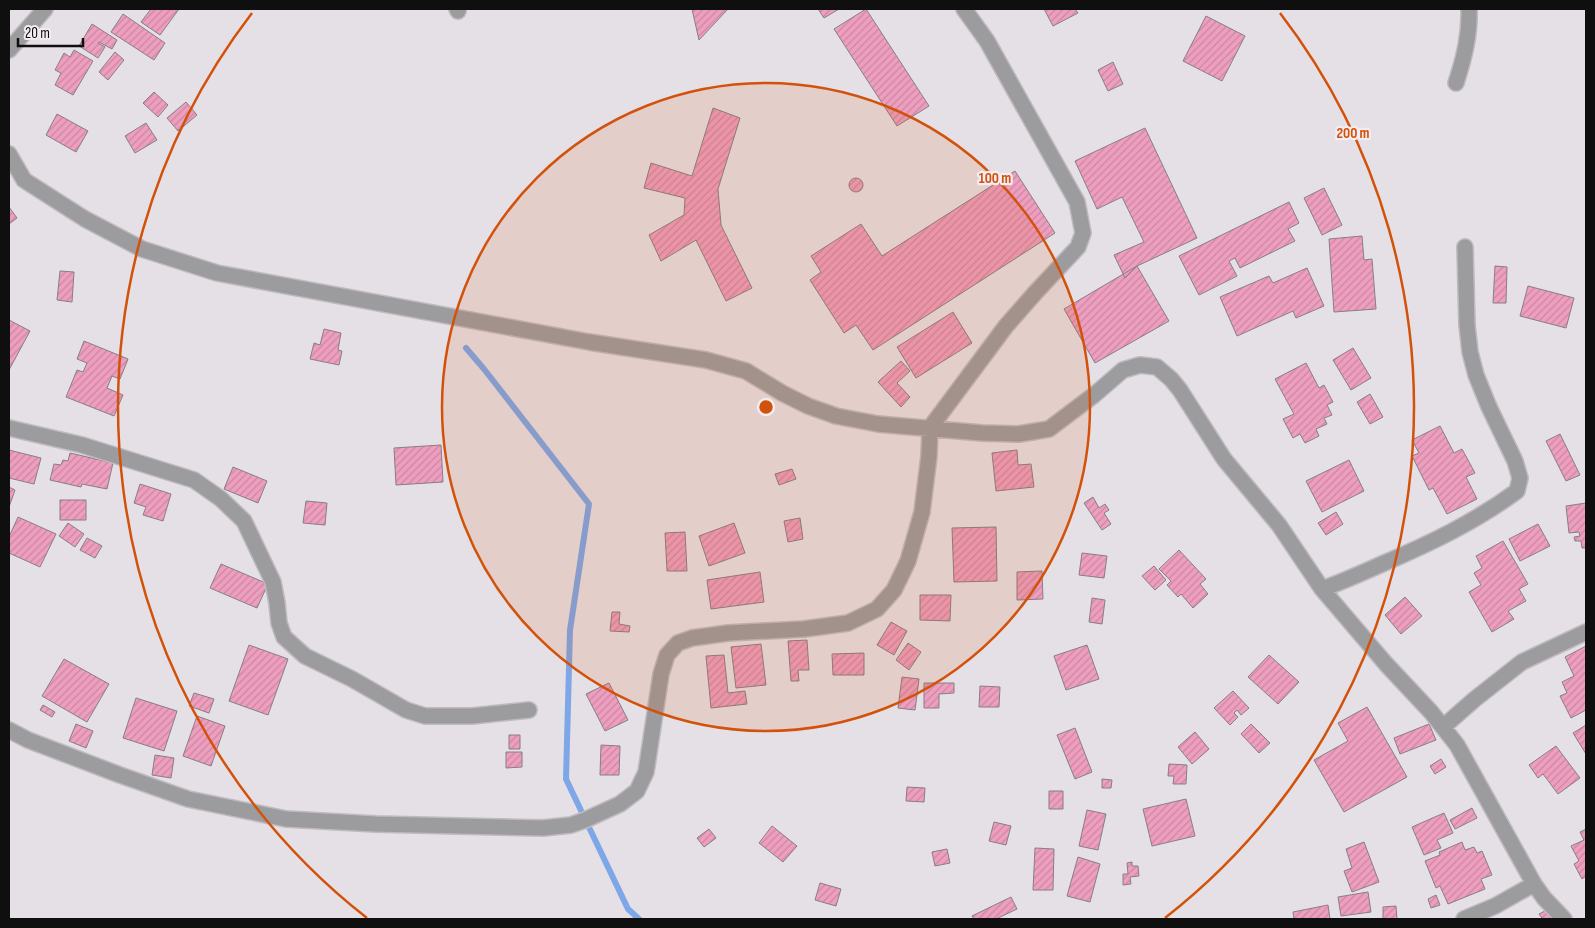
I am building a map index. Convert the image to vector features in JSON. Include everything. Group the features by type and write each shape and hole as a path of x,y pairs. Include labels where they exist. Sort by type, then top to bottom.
{"street":[{"path":"9,50 45,9"},
{"path":"9,730 28,740 188,799 286,820 543,828 571,825 620,804 637,791 646,772 660,674 667,655 678,644 692,638 728,633 804,630 848,623 877,609 894,590 908,561 922,512 929,456 930,428 1006,326 1078,247 1083,233 1077,202 987,41 964,9"},
{"path":"1456,83 1466,49 1470,24 1469,9"},
{"path":"9,154 24,180"},
{"path":"9,171 85,220 142,249 217,273 291,285 580,340 706,360 746,371 808,406 836,416 878,424 982,433 1019,434 1049,430 1123,370 1140,365 1157,368 1171,379 1180,390 1224,459 1279,525 1322,589 1386,664 1431,712 1457,745 1534,884 1544,898 1564,919"},
{"path":"1322,589 1421,547 1472,521 1517,492 1520,478 1516,461 1489,406 1476,375 1470,352 1467,325 1465,247"},
{"path":"9,428 82,445 194,480 221,499 244,520 273,582 278,603 279,623 284,637 305,656 352,679 406,710 426,716 472,716 529,710"},
{"path":"1443,727 1522,662 1586,632"},
{"path":"1464,919 1495,906 1534,884"}],"building":[{"path":"151,9 179,9 160,35 141,22"},
{"path":"692,9 728,9 699,40"},
{"path":"818,9 839,9 824,18"},
{"path":"866,9 929,106 897,126 834,29"},
{"path":"1044,9 1075,9 1078,13 1053,26"},
{"path":"123,14 165,43 154,60 111,32"},
{"path":"1206,16 1245,36 1222,81 1183,61"},
{"path":"92,24 117,40 112,49 99,42 105,47 98,58 79,46"},
{"path":"74,50 93,61 73,95 55,85 61,73 55,70 64,53 70,57"},
{"path":"115,52 124,60 108,80 99,72"},
{"path":"1113,62 1123,84 1108,91 1098,70"},
{"path":"154,92 168,105 158,117 143,103"},
{"path":"186,102 197,115 178,131 167,118"},
{"path":"713,108 740,118 718,189 721,225 752,288 726,301 696,240 661,261 649,235 684,215 685,198 644,188 651,163 692,176"},
{"path":"57,114 88,131 76,152 46,135"},
{"path":"146,123 157,140 135,153 125,136"},
{"path":"1145,128 1197,238 1137,266 1125,278 1114,255 1144,242 1122,197 1097,209 1075,161"},
{"path":"1015,171 1055,233 873,350 856,325 844,333 810,280 821,272 811,256 861,224 882,256"},
{"path":"856,178 861,180 863,185 861,190 856,192 851,190 849,185 851,180"},
{"path":"1324,188 1342,225 1322,235 1304,198"},
{"path":"1289,202 1299,223 1288,229 1295,241 1240,268 1235,258 1229,261 1237,276 1199,295 1179,256"},
{"path":"9,207 17,218 9,224"},
{"path":"1362,236 1364,260 1372,259 1376,309 1334,312 1329,239"},
{"path":"1137,266 1169,321 1095,363 1064,309"},
{"path":"1495,266 1507,267 1506,303 1493,303"},
{"path":"1307,268 1324,306 1296,318 1293,311 1237,336 1220,297 1269,276 1273,283"},
{"path":"60,271 74,272 72,302 57,300"},
{"path":"1528,286 1574,298 1566,328 1520,316"},
{"path":"953,312 972,343 916,378 897,347"},
{"path":"9,320 30,331 9,370"},
{"path":"324,329 341,333 338,350 342,351 339,365 310,359 314,343 320,345"},
{"path":"84,341 128,359 120,379 112,376 107,388 123,395 114,416 66,397 77,370 83,372 87,363 77,359"},
{"path":"1353,348 1371,378 1351,390 1333,360"},
{"path":"901,361 910,371 897,383 910,397 901,407 878,382"},
{"path":"1306,363 1319,388 1324,385 1333,402 1327,405 1332,415 1324,418 1327,424 1316,429 1319,436 1305,443 1300,434 1293,438 1283,419 1294,414 1275,379"},
{"path":"1370,394 1383,417 1370,424 1357,402"},
{"path":"1440,426 1454,453 1462,449 1475,473 1466,477 1477,499 1447,514 1433,488 1429,490 1412,456 1419,453 1412,440"},
{"path":"1560,434 1580,475 1566,481 1546,441"},
{"path":"441,445 443,482 396,485 394,448"},
{"path":"9,450 41,458 34,484 9,478"},
{"path":"1017,450 1018,465 1031,464 1034,487 996,491 992,453"},
{"path":"70,453 113,463 107,489 82,484 81,487 50,480 54,464 61,465 63,460 68,461"},
{"path":"1349,460 1364,491 1322,512 1306,481"},
{"path":"233,467 267,481 258,503 224,489"},
{"path":"792,469 796,479 779,485 775,474"},
{"path":"140,484 171,494 163,521 143,515 146,507 134,503"},
{"path":"9,487 15,490 9,507"},
{"path":"1093,497 1099,508 1105,504 1109,510 1104,513 1111,524 1102,530 1084,503"},
{"path":"60,500 86,500 86,520 60,520"},
{"path":"306,501 327,503 325,525 303,523"},
{"path":"1586,503 1586,548 1582,548 1581,541 1575,541 1574,537 1580,536 1579,532 1569,533 1566,506"},
{"path":"1336,512 1343,524 1326,535 1318,523"},
{"path":"18,517 56,534 40,567 9,553 9,537"},
{"path":"800,518 803,539 788,542 784,521"},
{"path":"68,523 84,534 75,547 59,536"},
{"path":"734,523 745,553 709,566 699,536"},
{"path":"1538,524 1550,546 1520,561 1509,539"},
{"path":"996,527 997,581 954,582 952,528"},
{"path":"685,532 687,571 667,571 665,533"},
{"path":"87,538 102,546 95,558 80,550"},
{"path":"1503,541 1528,584 1519,589 1526,601 1508,611 1514,619 1492,632 1469,592 1481,585 1474,573 1482,568 1476,556"},
{"path":"1179,550 1206,579 1200,584 1208,594 1193,608 1181,594 1178,597 1167,585 1171,581 1159,569"},
{"path":"1082,553 1107,556 1104,578 1079,575"},
{"path":"221,564 268,584 257,608 210,588"},
{"path":"1154,566 1166,580 1155,590 1142,576"},
{"path":"1042,571 1043,599 1017,600 1017,572"},
{"path":"760,572 764,602 711,609 707,580"},
{"path":"920,595 951,595 950,621 920,620"},
{"path":"1405,597 1422,616 1401,634 1385,615"},
{"path":"1092,598 1105,600 1102,624 1089,622"},
{"path":"612,612 620,612 619,624 630,626 629,632 610,631"},
{"path":"891,622 907,631 894,655 877,645"},
{"path":"807,640 809,670 798,670 799,681 791,681 788,641"},
{"path":"908,643 921,652 909,670 896,660"},
{"path":"761,644 766,685 736,688 731,647"},
{"path":"249,645 288,659 268,715 229,701"},
{"path":"1087,645 1099,679 1066,690 1054,656"},
{"path":"1586,646 1586,710 1571,718 1560,696 1567,693 1562,682 1574,676 1565,657"},
{"path":"864,653 864,675 833,675 832,654"},
{"path":"724,655 728,693 745,691 747,704 711,708 706,656"},
{"path":"1269,655 1299,682 1278,704 1248,677"},
{"path":"64,659 109,684 87,722 42,696"},
{"path":"902,677 919,679 915,710 898,708"},
{"path":"609,683 628,720 605,731 586,694"},
{"path":"924,683 954,683 954,693 939,694 939,708 924,708"},
{"path":"980,686 1000,687 999,707 979,707"},
{"path":"1233,691 1249,708 1241,715 1237,710 1234,713 1238,717 1230,725 1214,708"},
{"path":"194,693 214,699 209,713 189,706"},
{"path":"136,698 177,711 164,751 123,738"},
{"path":"43,705 55,712 52,717 40,710"},
{"path":"1367,707 1407,777 1344,812 1314,760 1348,741 1338,723"},
{"path":"197,716 225,726 211,766 183,756"},
{"path":"76,724 93,731 86,748 69,741"},
{"path":"1251,724 1270,743 1259,753 1241,734"},
{"path":"1429,724 1436,740 1400,754 1394,738"},
{"path":"1586,725 1586,754 1573,733"},
{"path":"1075,728 1092,772 1075,779 1057,735"},
{"path":"1195,732 1209,749 1192,764 1178,747"},
{"path":"509,735 520,735 520,749 509,749"},
{"path":"601,745 620,746 619,775 600,775"},
{"path":"1556,746 1580,778 1558,794 1543,774 1538,778 1529,765"},
{"path":"506,752 522,752 522,767 506,768"},
{"path":"155,755 174,758 171,778 152,775"},
{"path":"1441,759 1446,767 1435,774 1430,766"},
{"path":"1169,764 1187,765 1186,784 1173,784 1174,776 1168,776"},
{"path":"1102,779 1112,780 1111,788 1102,788"},
{"path":"907,787 925,788 924,802 906,801"},
{"path":"1049,791 1063,791 1063,809 1049,809"},
{"path":"1186,799 1195,836 1152,846 1143,809"},
{"path":"1472,808 1477,818 1455,829 1450,820"},
{"path":"1087,810 1106,814 1098,850 1079,846"},
{"path":"1444,813 1453,833 1437,840 1441,848 1424,855 1412,827"},
{"path":"994,822 1011,826 1006,845 989,841"},
{"path":"772,826 797,846 783,862 759,843"},
{"path":"709,829 716,838 704,847 697,838"},
{"path":"1586,829 1586,876 1582,879 1574,864 1579,861 1571,846 1584,840 1580,832"},
{"path":"1364,842 1379,882 1352,892 1344,871 1352,868 1346,849"},
{"path":"1462,842 1465,850 1474,847 1477,853 1482,851 1492,875 1481,879 1485,889 1448,904 1440,886 1436,888 1425,861 1440,855 1439,852"},
{"path":"1035,848 1054,849 1053,890 1033,890"},
{"path":"947,849 950,863 935,866 932,852"},
{"path":"1078,857 1100,864 1090,902 1067,896"},
{"path":"1132,862 1132,866 1138,866 1139,876 1130,877 1131,884 1123,885 1123,874 1128,874 1127,863"},
{"path":"820,883 841,889 836,906 815,900"},
{"path":"1368,892 1371,912 1341,916 1338,897"},
{"path":"1436,895 1440,905 1431,908 1428,899"},
{"path":"1011,897 1017,909 996,919 974,919 972,916"},
{"path":"1328,905 1330,919 1294,919 1293,912"},
{"path":"1396,906 1397,919 1383,919 1383,907"},
{"path":"1549,909 1554,919 1539,919 1542,918 1539,914"}],"waterway":[{"path":"466,348 589,504 570,630 566,779 628,909 639,919"}]}
